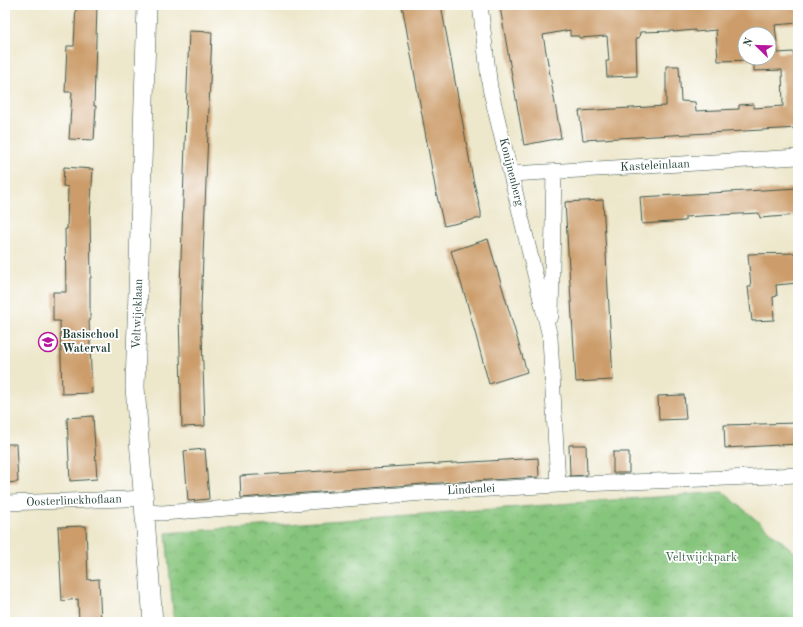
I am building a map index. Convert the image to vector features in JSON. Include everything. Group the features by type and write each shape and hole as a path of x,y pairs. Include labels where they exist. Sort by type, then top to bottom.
{"street":[{"name":"Veltwijcklaan","path":"147,5 135,387 153,622"},
{"name":"Konijnenberg","path":"480,5 490,88 512,174 550,337"},
{"name":"Kasteleinlaan","path":"512,174 798,157"},
{"name":"Konijnenberg","path":"554,172 550,337 558,485"},
{"name":"Lindenlei","path":"144,505 170,513 424,493 558,485 798,475"},
{"name":"Oosterlinckhoflaan","path":"5,503 126,499 144,505"}],"green space":[{"name":"Veltwijckpark","path":"723,492 798,555 798,622 174,622 166,533"}],"building":[{"path":"76,5 97,5 94,106 96,106 94,140 69,139 72,92 65,92 67,46 74,46"},
{"path":"402,5 441,5 481,218 444,226 436,192"},
{"path":"514,5 798,5 798,23 775,26 737,26 737,60 718,61 716,30 695,32 695,30 640,32 639,38 636,38 637,76 607,77 606,61 609,61 607,36 579,38 579,36 570,36 570,30 543,35 561,138 524,145 500,7"},
{"path":"189,31 212,32 201,307 205,426 182,427 179,315"},
{"path":"777,44 778,53 793,52 795,59 798,59 798,128 583,140 579,111 666,106 666,66 679,66 681,101 695,102 696,111 739,109 739,105 754,104 754,108 783,106 782,70 754,71 754,66 777,66"},
{"path":"64,167 93,169 90,216 91,278 89,320 92,393 62,394 60,321 53,321 53,292 66,292 65,229 67,229 68,187 63,186"},
{"path":"798,188 798,215 760,218 759,213 701,216 685,217 685,221 642,224 640,197"},
{"path":"603,200 613,380 576,382 565,202"},
{"path":"488,239 527,372 489,384 466,299 451,251"},
{"path":"798,253 798,283 776,285 777,296 773,297 774,320 752,321 748,287 751,287 748,254"},
{"path":"684,395 686,419 659,420 658,396"},
{"path":"93,416 97,479 70,481 67,418"},
{"path":"798,423 798,444 725,448 724,425"},
{"path":"5,444 16,444 18,482 5,483"},
{"path":"569,445 586,445 587,475 570,476"},
{"path":"205,449 209,499 188,501 184,451"},
{"path":"613,452 629,452 629,473 613,473"},
{"path":"538,458 539,477 241,498 240,476"},
{"path":"86,526 88,580 99,579 101,622 79,622 78,599 62,601 58,527"}],"place":[{"name":"Basischool Waterval","path":"48,342"}]}
